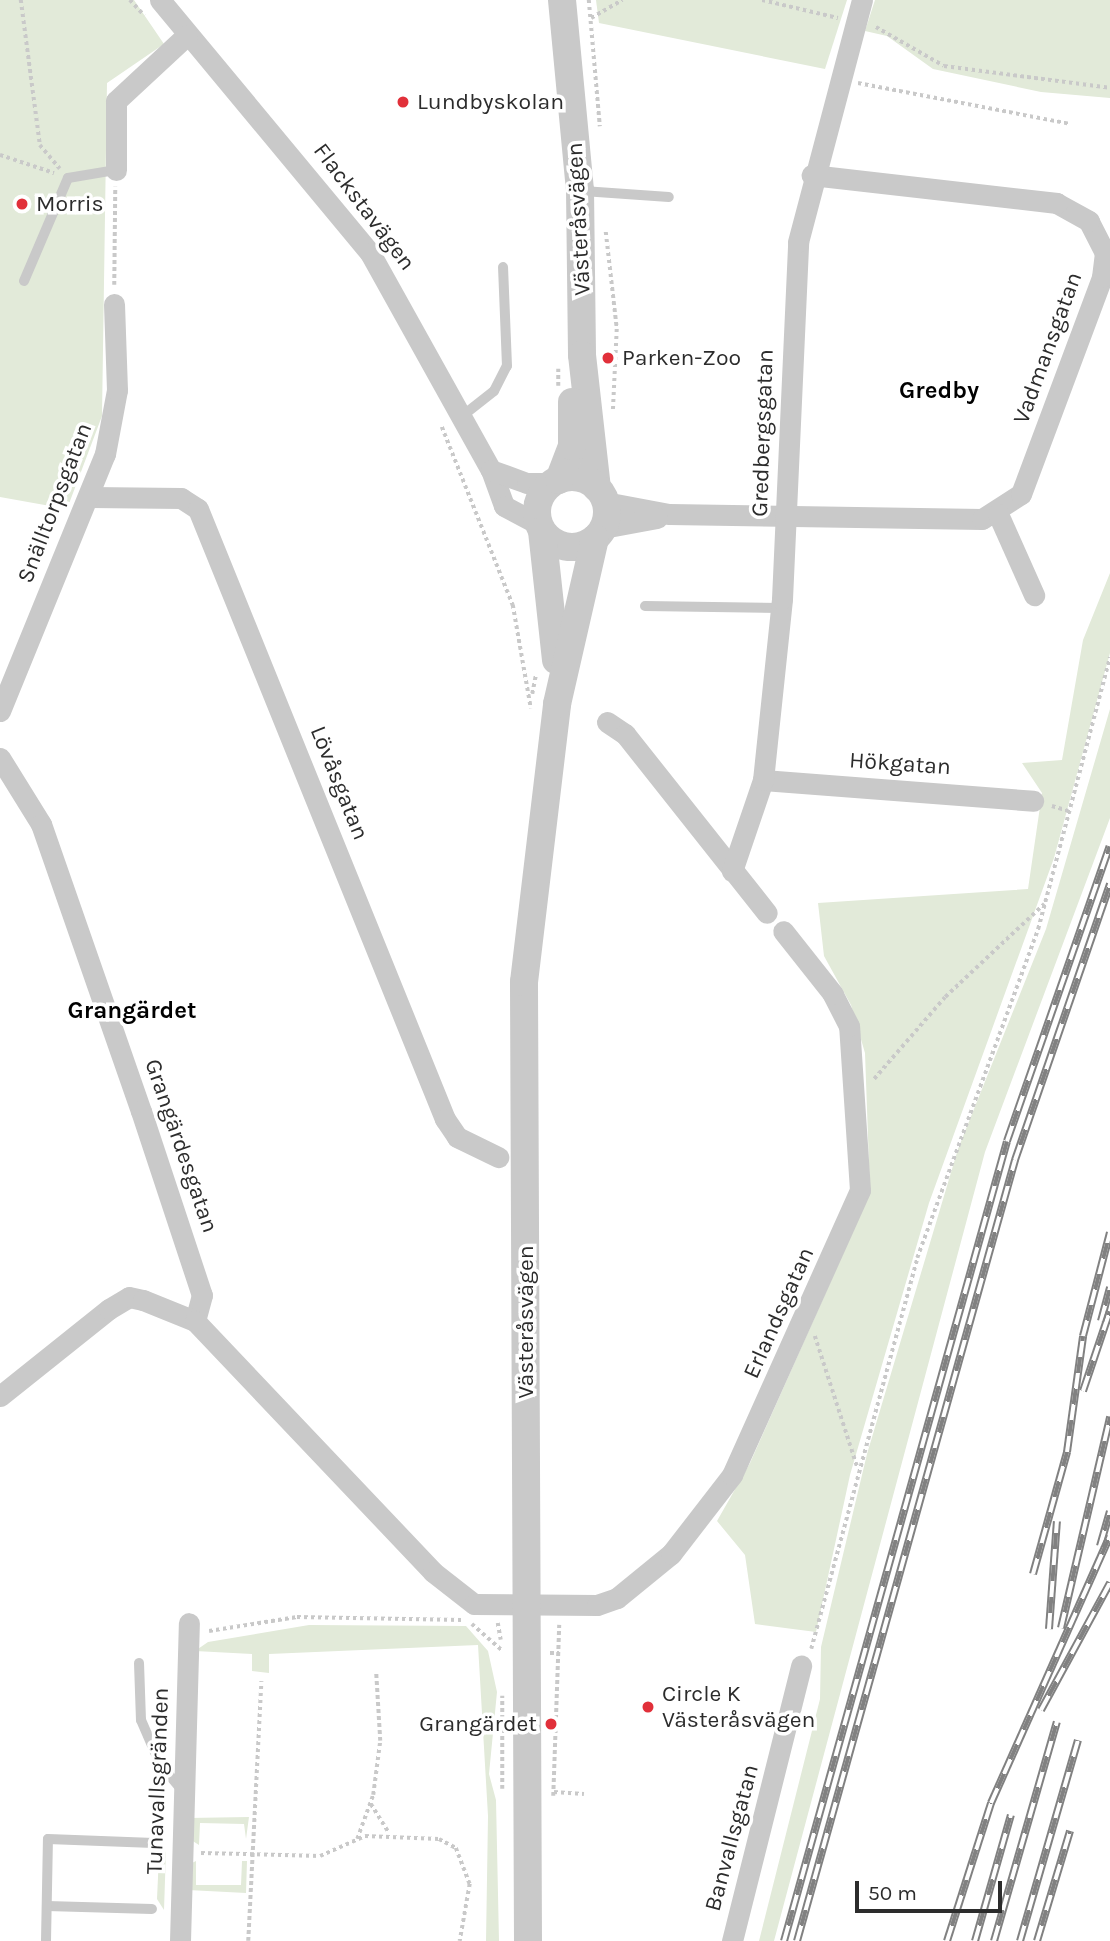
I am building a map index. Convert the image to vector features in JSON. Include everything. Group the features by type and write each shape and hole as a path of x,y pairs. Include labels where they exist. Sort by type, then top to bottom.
{"street":[{"name":"Flackstavägen","path":"160,0 179,42 370,253 459,419 491,470 504,506"},
{"name":"Västeråsvägen","path":"556,481 572,446 570,358 592,191 562,0"},
{"name":"Gredbergsgatan","path":"732,871 763,780 781,608 798,242 812,175 862,0"},
{"path":"116,170 116,100 179,42"},
{"name":"Vadmansgatan","path":"812,175 1057,203 1093,228 1105,253 1102,277 1021,494 998,514"},
{"name":"Snälltorpsgatan","path":"0,711 90,497 114,419 114,304"},
{"name":"Västeråsvägen","path":"545,710 600,514 570,358"},
{"path":"491,470 527,483 578,478 600,514"},
{"path":"540,528 539,500 556,481"},
{"name":"Lövåsgatan","path":"90,497 181,498 198,509 445,1119 457,1137 498,1157"},
{"path":"504,506 567,547 600,514 998,514 1034,595"},
{"name":"Västeråsvägen","path":"528,1941 512,1655 527,1608 524,982 555,614 540,528"},
{"path":"607,722 625,734 767,913"},
{"name":"Grangärdesgatan","path":"0,758 41,824 141,1111 202,1295 195,1321"},
{"name":"Hökgatan","path":"763,780 1033,801"},
{"name":"Erlandsgatan","path":"527,1608 559,1607 617,1598 671,1554 732,1475 802,1326 860,1190 856,1098 849,1026 833,994 783,931"},
{"path":"0,1396 129,1297 195,1321 433,1572 474,1604 498,1608 527,1608"},
{"name":"Tunavallsgränden","path":"180,1941 189,1626"},
{"name":"Banvallsgatan","path":"732,1941 801,1666"}],"lane":[{"path":"24,281 68,178 116,170"},
{"path":"592,191 669,198"},
{"path":"459,419 494,391 507,366 503,267"},
{"path":"645,606 781,608"},
{"path":"139,1663 142,1720 160,1764 183,1792"},
{"path":"46,1941 48,1839 154,1843"},
{"path":"47,1906 152,1909"}],"path":[{"path":"21,0 40,145 68,178"},
{"path":"130,0 179,42"},
{"path":"589,0 601,141"},
{"path":"591,18 622,0"},
{"path":"762,0 889,31 944,66 1110,88"},
{"path":"839,79 1070,124"},
{"path":"0,155 68,178"},
{"path":"114,304 116,170"},
{"path":"592,191 617,330 611,423"},
{"path":"558,389 570,358"},
{"path":"437,418 486,529 545,710"},
{"path":"486,529 504,506"},
{"path":"801,1666 824,1620 857,1466 917,1258 1046,903 1110,657"},
{"path":"856,1098 945,998 1046,903"},
{"path":"802,1326 822,1351 857,1466"},
{"path":"552,1803 559,1607"},
{"path":"498,1608 512,1655"},
{"path":"189,1626 241,1630 296,1618 460,1620 512,1655 559,1653"},
{"path":"356,1841 370,1802 380,1741 376,1674"},
{"path":"248,1941 261,1681"},
{"path":"503,1797 498,1714 505,1682"},
{"path":"553,1792 583,1794"},
{"path":"370,1802 390,1834"},
{"path":"182,1853 320,1856 356,1841 390,1834 439,1839 456,1848 470,1884 460,1941"}],"green space":[{"path":"0,0 134,0 164,44 107,83 102,416 67,509 0,497"},
{"path":"596,0 847,0 825,69 599,23"},
{"path":"875,0 1110,0 1110,98 1041,92 933,69 887,36 865,31"},
{"path":"1110,573 1110,653 1054,858 929,1203 850,1475 816,1632 755,1624 745,1555 717,1521 750,1463 870,1193 865,1053 851,1005 824,956 818,903 1028,889 1042,793 1022,763 1062,760 1083,640"},
{"path":"1110,709 1110,818 985,1152 774,1941 759,1941 820,1699 821,1647 867,1454 958,1149 1046,929"},
{"path":"309,1625 466,1626 488,1651 497,1692 489,1774 496,1800 499,1941 486,1941 488,1816 478,1645 269,1654 269,1673 252,1671 252,1654 195,1651 208,1642"},
{"path":"249,1817 246,1839 244,1824 200,1823 199,1845 188,1838 188,1818"},
{"path":"166,1850 164,1910 157,1899 159,1855"},
{"path":"196,1861 196,1885 241,1885 242,1861 247,1861 246,1893 188,1890 188,1865"}],"railway":[{"path":"784,1941 1007,1141 1110,846"},
{"path":"797,1941 1015,1160 1110,884"},
{"path":"1033,1574 1067,1452 1083,1336 1110,1232"},
{"path":"1101,1321 1110,1287"},
{"path":"1083,1391 1110,1311"},
{"path":"1061,1628 1110,1417"},
{"path":"1100,1546 1110,1511"},
{"path":"1049,1629 1057,1521"},
{"path":"947,1941 991,1803 1110,1536"},
{"path":"1041,1710 1110,1583"},
{"path":"994,1941 1057,1722"},
{"path":"1020,1941 1078,1740"},
{"path":"975,1941 1011,1815"},
{"path":"1037,1941 1070,1831"}],"place":[{"name":"Lundbyskolan","path":"403,102"},
{"name":"Morris","path":"22,204"},
{"name":"Parken-Zoo","path":"608,358"},
{"name":"Circle K Västeråsvägen","path":"648,1707"},
{"name":"Grangärdet","path":"551,1724"}],"district":[{"name":"Gredby","path":"939,391"},
{"name":"Grangärdet","path":"132,1011"}]}
